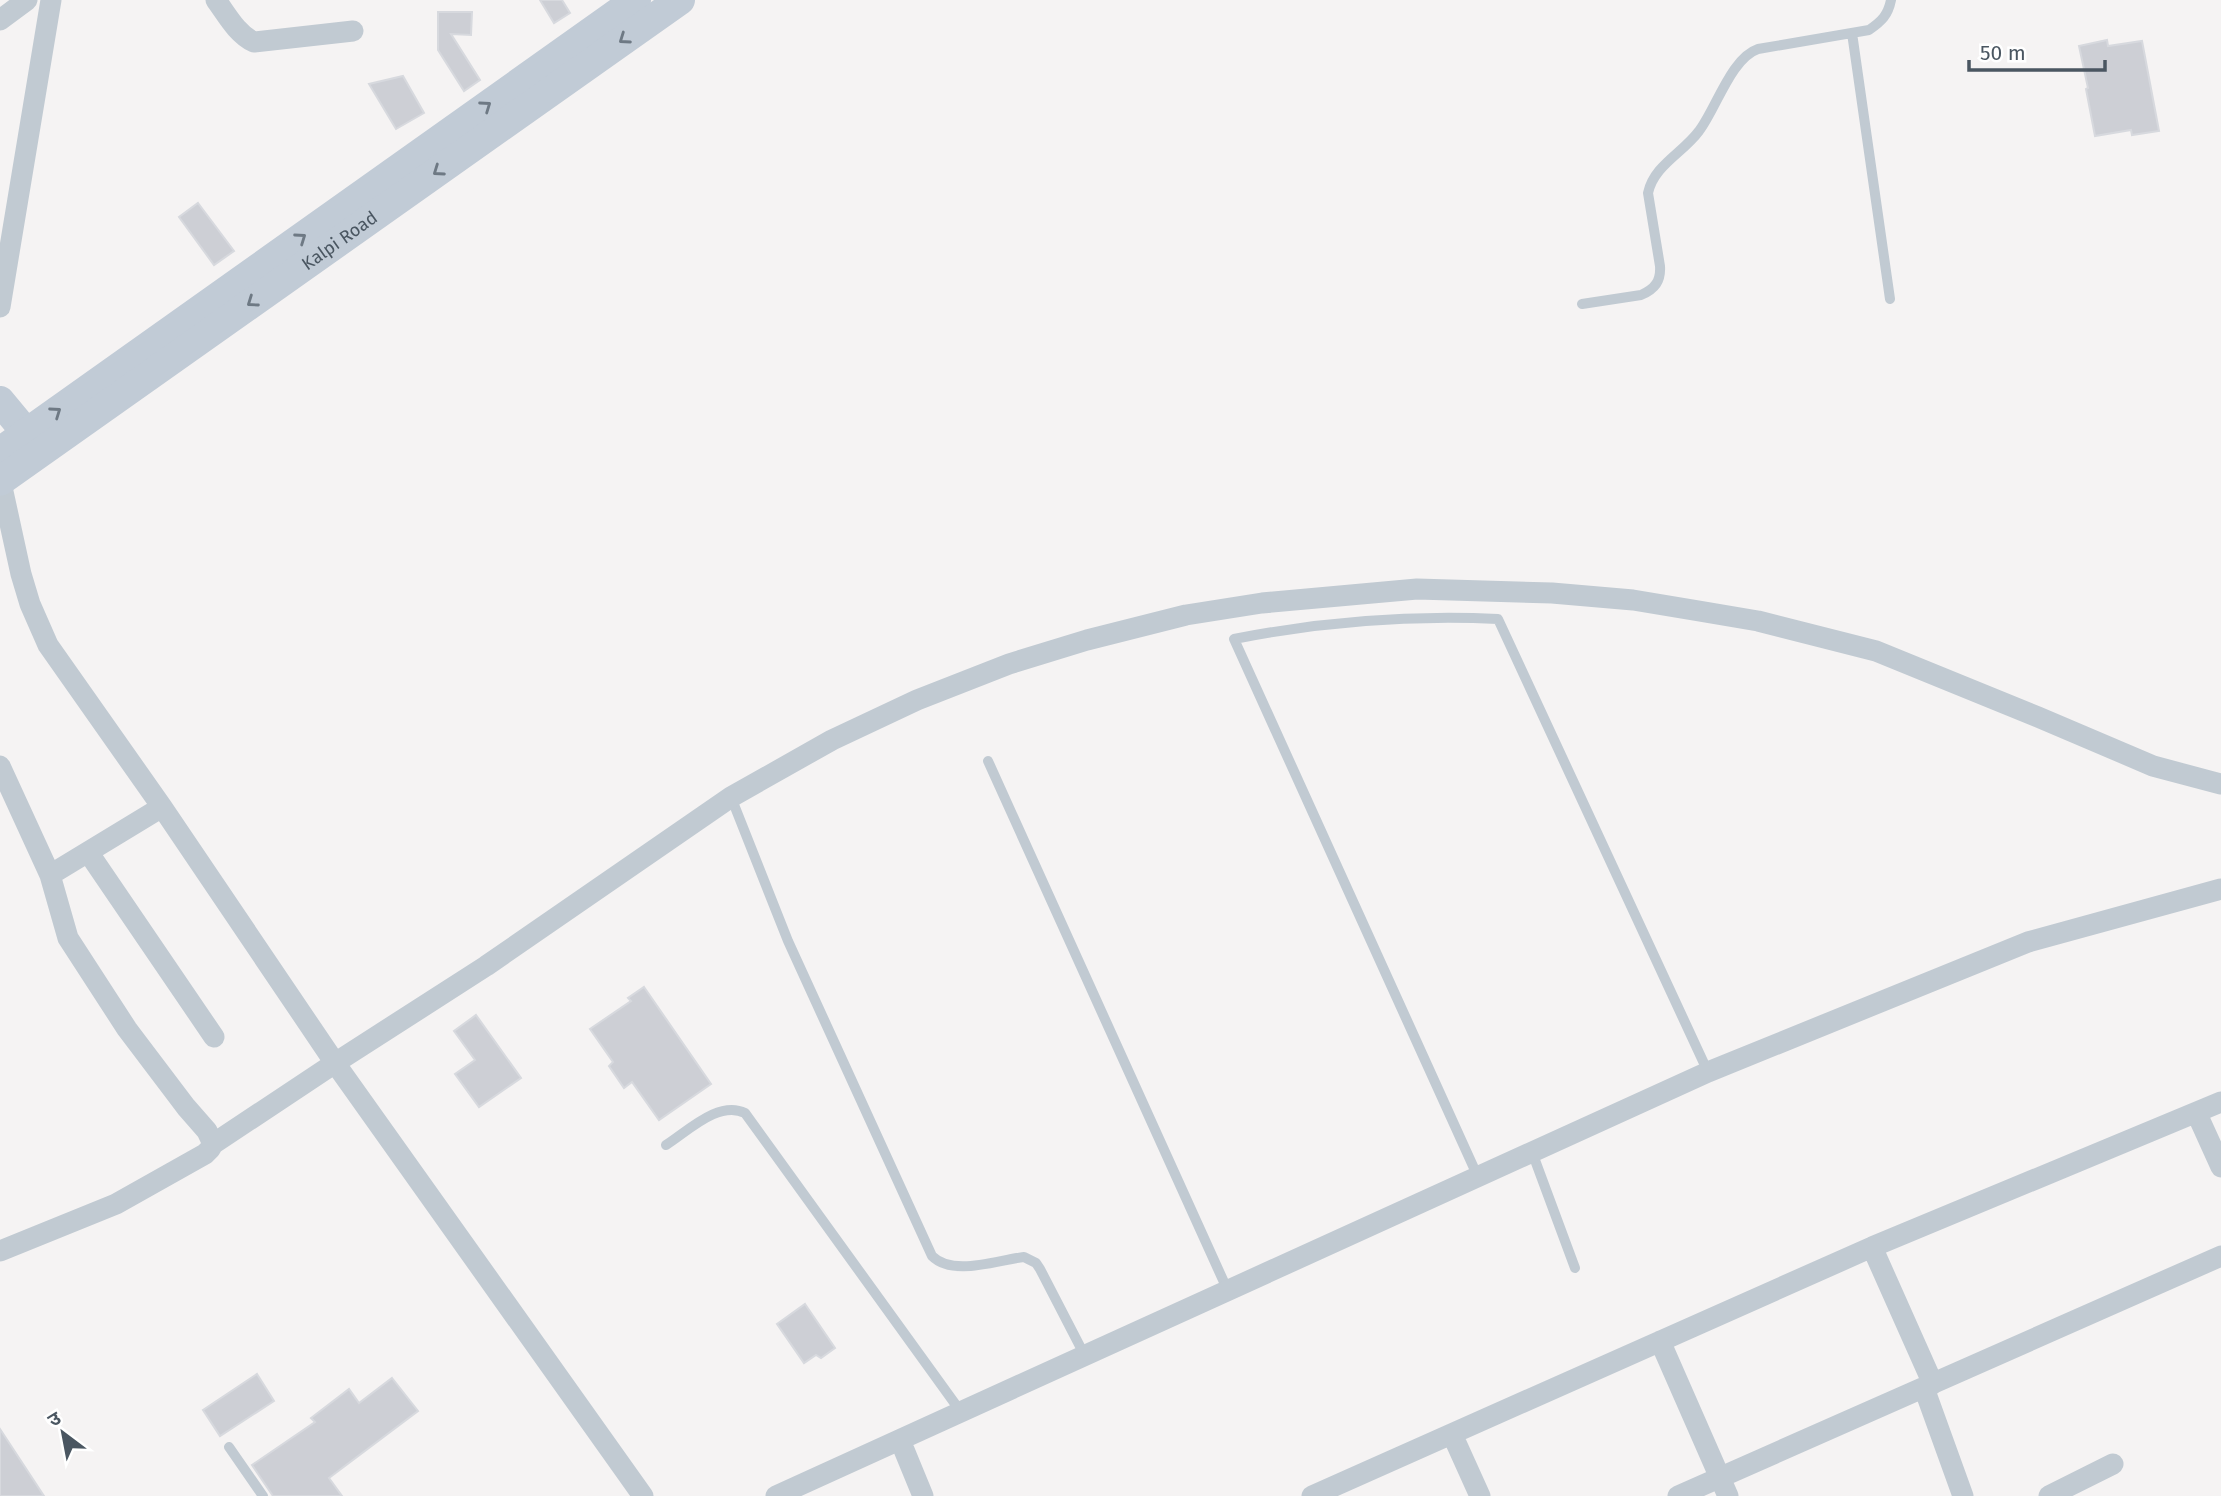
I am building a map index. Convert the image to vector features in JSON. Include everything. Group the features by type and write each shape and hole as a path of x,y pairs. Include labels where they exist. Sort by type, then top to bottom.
{"main road":[{"name":"Kalpi Road","path":"0,472 35,441 636,0"},
{"name":"Kalpi Road","path":"35,441 680,0"},
{"path":"0,401 35,441"}],"street":[{"path":"0,20 27,0"},
{"path":"0,307 51,0"},
{"path":"216,0 239,31 254,42 353,31"},
{"path":"0,472 13,544 30,604 37,624 57,660 162,807 335,1063 643,1496"},
{"path":"0,1251 116,1204 205,1154 213,1144 486,966 731,797 832,740 917,699 1009,664 1087,640 1186,615 1262,603 1417,589 1552,593 1620,599 1758,621 1876,651 2154,766 2221,784"},
{"path":"0,765 50,875 68,938 127,1029 207,1131 213,1144"},
{"path":"50,875 162,807"},
{"path":"88,852 214,1037"},
{"path":"776,1496 1708,1072 2028,942 2221,889"},
{"path":"1312,1496 1872,1247 2221,1102"},
{"path":"2197,1114 2221,1167"},
{"path":"1872,1247 1929,1386 1963,1496"},
{"path":"1678,1496 1724,1487 1929,1386 2221,1256"},
{"path":"1660,1341 1724,1487"},
{"path":"1452,1434 1480,1496"},
{"path":"901,1440 923,1496"},
{"path":"2049,1496 2113,1464"}],"lane":[{"path":"1582,304 1641,295 1657,285 1661,277 1648,192 1650,181 1700,130 1744,56 1758,49 1869,30 1882,21 1889,11 1891,0"},
{"path":"1852,33 1890,299"},
{"path":"1478,1177 1234,639 1320,625 1395,620 1498,619 1708,1072"},
{"path":"988,761 1228,1290"},
{"path":"731,797 788,942 932,1256 943,1264 958,1267 1014,1258 1030,1259 1040,1269 1085,1356"},
{"path":"666,1145 717,1112 736,1108 745,1113 961,1412"},
{"path":"1532,1152 1575,1268"},
{"path":"229,1447 263,1496"}],"building":[{"path":"540,0 562,0 570,13 554,23"},
{"path":"438,12 472,12 471,35 451,34 480,80 464,91 438,50"},
{"path":"2107,40 2108,46 2142,41 2159,131 2132,135 2131,130 2095,136 2079,46"},
{"path":"403,76 424,113 396,129 369,84"},
{"path":"198,203 234,251 214,265 179,217"},
{"path":"644,987 711,1084 659,1120 632,1082 624,1088 609,1066 613,1062 590,1029 631,1001 628,998"},
{"path":"476,1015 521,1078 479,1107 455,1074 475,1060 454,1031"},
{"path":"805,1304 835,1348 821,1358 816,1355 804,1363 777,1324"},
{"path":"257,1374 274,1401 220,1436 203,1410"},
{"path":"392,1378 418,1411 329,1478 342,1496 273,1496 252,1465 315,1422 311,1418 349,1389 359,1403"},
{"path":"0,1429 44,1496 0,1496"}]}
